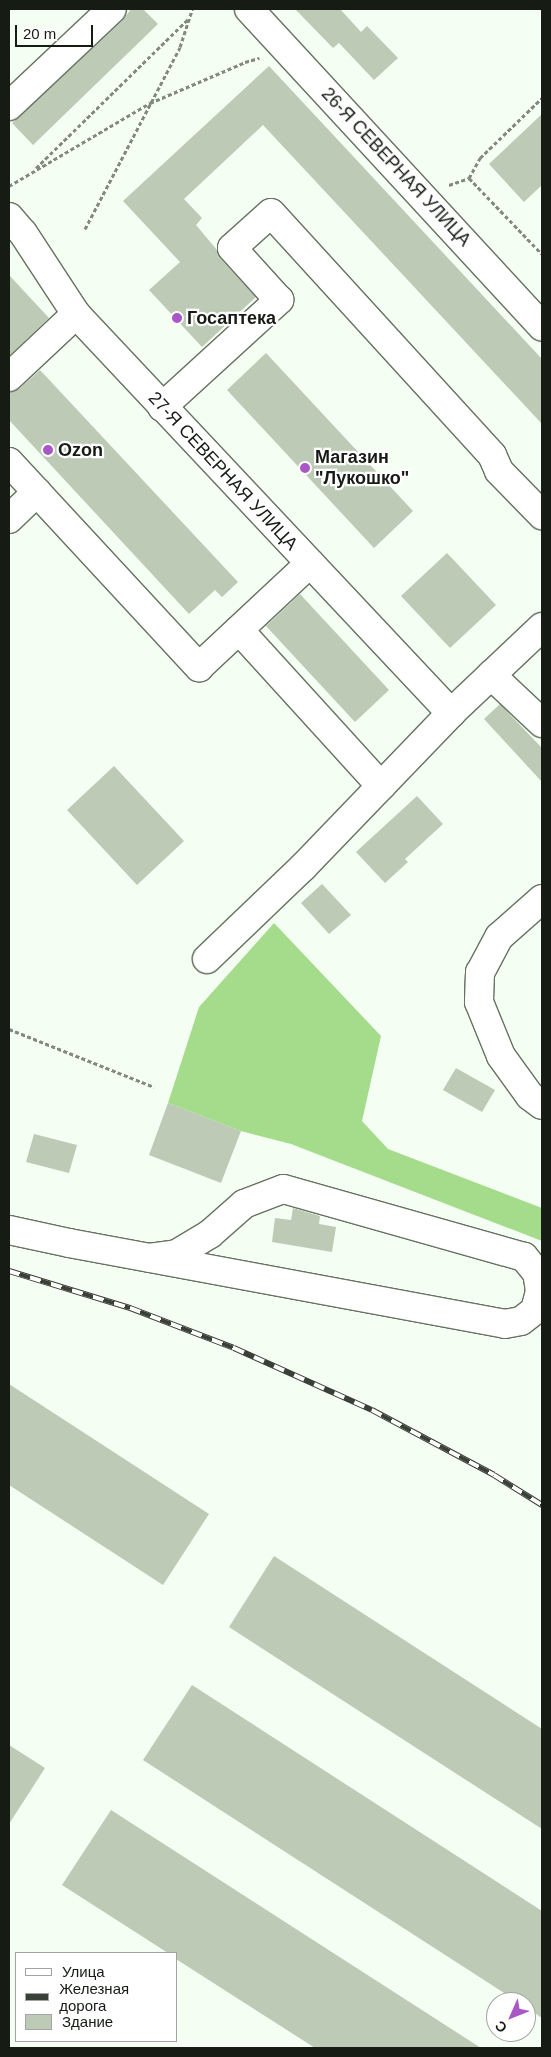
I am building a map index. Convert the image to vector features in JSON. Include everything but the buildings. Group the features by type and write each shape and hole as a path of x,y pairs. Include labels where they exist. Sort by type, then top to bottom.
{"street":[{"path":"9,106 112,9"},
{"name":"26-Я СЕВЕРНАЯ УЛИЦА","path":"249,9 542,326"},
{"path":"162,407 279,300 232,248 271,213 492,455 499,471 542,515"},
{"name":"27-Я СЕВЕРНАЯ УЛИЦА","path":"9,217 23,233 76,314 452,713"},
{"path":"9,377 76,314"},
{"path":"9,462 199,667 310,563"},
{"path":"9,519 37,492"},
{"path":"207,959 303,867 452,713 542,627"},
{"path":"239,630 381,786"},
{"path":"491,675 542,723"},
{"path":"542,899 499,937 480,972 479,1002 500,1056 530,1096 542,1105"},
{"path":"9,1230 69,1244 504,1324 521,1321 535,1310 540,1291 537,1273 524,1257 283,1189 244,1204 210,1234 177,1254 149,1258"}],"path":[{"path":"85,229 180,47 192,9"},
{"path":"32,172 189,18"},
{"path":"9,186 150,103 245,62 270,55 291,54"},
{"path":"449,185 469,178 480,158 542,98"},
{"path":"469,178 542,254"},
{"path":"9,1030 154,1087"}],"green space":[{"path":"274,923 381,1036 362,1121 388,1149 542,1208 542,1241 291,1144 241,1131 168,1103 199,1007"}],"railway":[{"path":"9,1271 130,1308 234,1348 372,1410 494,1475 542,1505"}],"place":[{"name":"Госаптека","path":"177,318"},
{"name":"Ozon","path":"48,450"},
{"name":"Магазин \"Лукошко\"","path":"305,468"}]}
